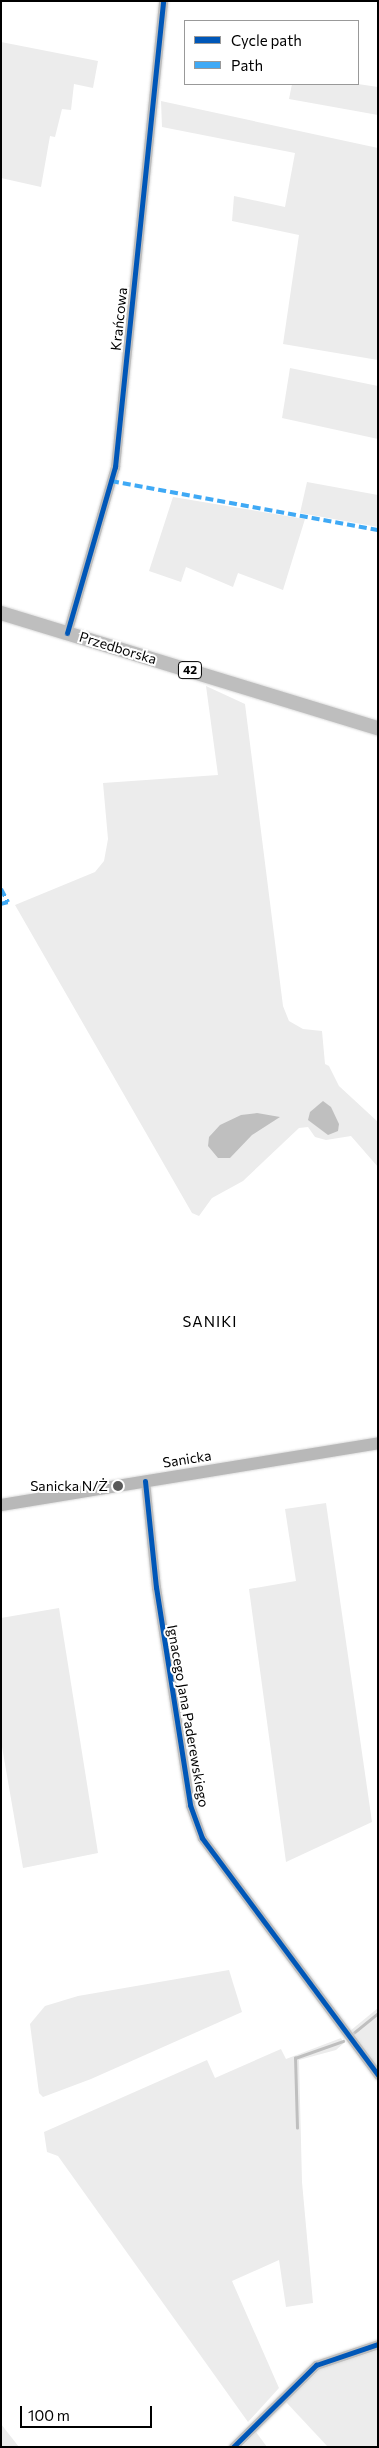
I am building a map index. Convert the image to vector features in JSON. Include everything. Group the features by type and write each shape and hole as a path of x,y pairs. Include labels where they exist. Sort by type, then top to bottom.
{"main road":[{"name":"Przedborska","path":"1,613 378,728"}],"street":[{"name":"Krańcowa","path":"67,633 114,467 163,1"},
{"name":"Sanicka","path":"1,1505 378,1443"},
{"name":"Ignacego Jana Paderewskiego","path":"145,1481 156,1587 190,1805 202,1838 378,2075"},
{"path":"233,2447 316,2364 378,2344"}],"shaded area":[{"path":"1,42 98,61 93,88 74,84 71,110 62,109 55,137 50,136 41,187 1,178"},
{"path":"359,84 378,87 378,115 289,99 292,85"},
{"path":"161,101 378,148 378,360 283,344 299,235 232,221 234,196 285,207 295,153 162,127"},
{"path":"290,368 378,386 378,439 282,418"},
{"path":"307,482 378,495 378,527 300,513"},
{"path":"173,497 305,519 283,590 238,573 233,587 186,567 181,582 149,571"},
{"path":"206,686 245,704 283,1006 289,1021 303,1029 322,1031 325,1064 329,1066 339,1086 378,1122 378,1167 351,1136 326,1140 315,1137 308,1127 299,1128 243,1181 212,1198 199,1216 192,1213 15,905 95,872 104,861 108,839 103,783 218,775"},
{"path":"323,1101 331,1107 339,1124 338,1131 328,1135 308,1120 310,1112"},
{"path":"257,1113 280,1117 252,1135 230,1158 218,1158 208,1146 209,1137 220,1125 241,1115"},
{"path":"326,1503 372,1822 286,1862 249,1589 296,1581 285,1509"},
{"path":"59,1608 98,1853 23,1868 1,1741 1,1618"},
{"path":"229,1970 242,2012 91,2079 43,2097 39,2093 30,2024 45,2006 78,1996"},
{"path":"378,2008 378,2069 350,2031"},
{"path":"341,2038 344,2043 336,2050 299,2060 302,2182 313,2303 286,2307 279,2260 232,2281 279,2388 248,2422 58,2156 47,2152 44,2132 207,2060 215,2078 281,2049 286,2059"},
{"path":"378,2350 378,2447 328,2447 286,2402 320,2369"},
{"path":"1,2424 19,2447 1,2447"},
{"path":"256,2432 267,2447 242,2447"}],"waterway":[{"path":"351,2035 378,2013"},
{"path":"297,2128 295,2058 343,2041"}],"marked path":[{"path":"111,481 378,530"},
{"path":"1,889 8,902 1,904"}],"cycle path":[{"path":"67,633 115,467 163,1"},
{"path":"145,1481 156,1587 190,1805 202,1838 378,2075"},
{"path":"233,2447 316,2365 378,2344"}],"place":[{"name":"Sanicka N/Ż","path":"118,1486"}],"district":[{"name":"SANIKI","path":"210,1322"}]}
